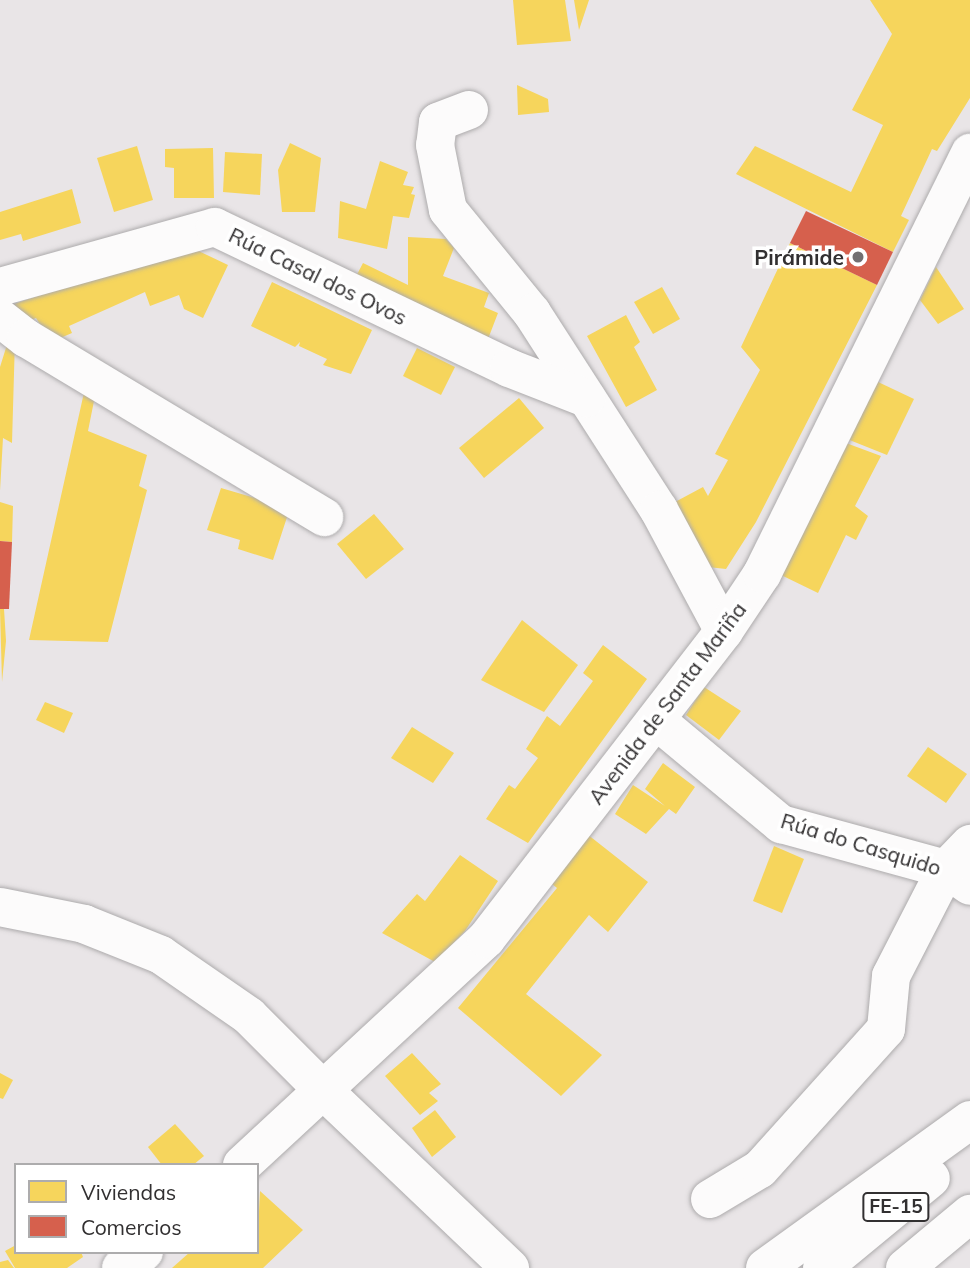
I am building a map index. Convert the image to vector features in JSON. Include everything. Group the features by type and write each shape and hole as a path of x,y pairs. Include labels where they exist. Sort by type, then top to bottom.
{"main road":[{"path":"469,110 438,122 435,145 448,210 532,313 659,510 724,631"},
{"name":"Avenida de Santa Mariña","path":"244,1163 486,939 724,631 762,574 970,153"},
{"name":"Rúa Casal dos Ovos","path":"0,287 215,227 509,368 586,398"},
{"path":"0,318 26,338 324,517"},
{"name":"Rúa do Casquido","path":"656,720 781,824 962,866"},
{"path":"710,1199 760,1169 887,1029 891,976 962,866"},
{"path":"6,911 84,924 162,955 249,1016 510,1268"},
{"path":"765,1268 970,1120"},
{"name":"FE-15","path":"822,1268 970,1146"},
{"name":"FE-15","path":"905,1268 970,1214"},
{"path":"121,1268 141,1254"}],"building: Viviendas":[{"path":"513,0 565,0 571,41 517,45"},
{"path":"574,0 589,0 579,30"},
{"path":"870,0 970,0 970,98 937,151 932,149 901,216 909,220 893,252 736,174 755,146 851,192 883,125 852,110 892,34"},
{"path":"517,85 548,99 549,112 518,115"},
{"path":"290,143 321,158 315,212 282,212 278,170"},
{"path":"137,146 153,200 114,212 97,158"},
{"path":"213,148 214,198 174,198 174,168 165,167 165,149"},
{"path":"225,152 262,154 260,195 223,192"},
{"path":"380,161 408,172 403,185 414,187 411,194 415,195 409,218 393,216 387,249 338,238 340,201 366,209"},
{"path":"72,189 81,223 23,241 21,234 0,240 0,212"},
{"path":"408,237 446,239 454,248 443,276 489,293 484,307 498,313 488,339 351,286 363,263 408,285"},
{"path":"790,243 877,285 756,522 726,569 708,567 675,502 703,487 708,496 728,460 715,454 760,370 741,347"},
{"path":"186,245 228,265 203,318 184,309 179,295 150,306 145,292 69,326 72,333 51,342 36,318 23,323 14,304"},
{"path":"936,267 964,309 938,324 920,300"},
{"path":"272,282 372,330 351,374 323,365 327,359 299,346 300,342 295,347 251,326"},
{"path":"662,287 680,319 653,334 634,302"},
{"path":"626,315 640,342 634,347 657,390 626,407 587,336"},
{"path":"10,335 15,339 12,443 3,438 0,491 0,367"},
{"path":"417,348 455,367 441,395 403,376"},
{"path":"876,381 914,399 887,455 847,439"},
{"path":"85,388 96,391 88,431 147,455 139,486 147,490 108,642 29,640"},
{"path":"519,398 544,428 484,478 459,448"},
{"path":"846,443 881,456 855,506 868,516 856,540 846,535 818,593 781,575"},
{"path":"221,488 290,508 273,560 238,549 240,540 207,530"},
{"path":"0,502 13,506 12,542 0,541"},
{"path":"374,514 404,549 366,579 337,544"},
{"path":"0,609 4,609 6,641 2,682"},
{"path":"522,620 578,665 544,712 481,680"},
{"path":"603,645 647,679 528,843 486,819 509,785 515,789 538,758 526,749 547,716 560,726 593,681 583,673"},
{"path":"704,687 741,711 719,740 686,715"},
{"path":"45,702 73,713 64,733 36,720"},
{"path":"412,727 454,753 433,783 391,758"},
{"path":"928,747 967,774 946,803 907,776"},
{"path":"663,763 695,787 676,814 669,809 646,834 615,814 633,785 665,806 645,789"},
{"path":"587,834 648,882 608,932 589,915 526,994 602,1055 561,1096 458,1008 557,888 552,884"},
{"path":"774,846 804,859 782,913 753,901"},
{"path":"460,855 498,881 465,931 435,962 382,933 417,894 425,901"},
{"path":"412,1053 441,1084 429,1093 438,1101 420,1115 385,1076"},
{"path":"0,1073 13,1080 3,1099 0,1098"},
{"path":"435,1110 456,1137 432,1157 412,1128"},
{"path":"175,1124 204,1156 195,1163 160,1163 148,1147"},
{"path":"260,1191 303,1230 263,1268 172,1268 188,1254 259,1254"},
{"path":"14,1246 14,1254 82,1254 83,1257 67,1268 15,1268 5,1251"},
{"path":"8,1260 14,1268 0,1268 0,1262"}],"building: Comercios":[{"path":"806,211 893,252 877,285 790,243"},
{"path":"0,541 12,542 9,609 0,609"}],"place":[{"name":"Pirámide","path":"858,257"}]}
